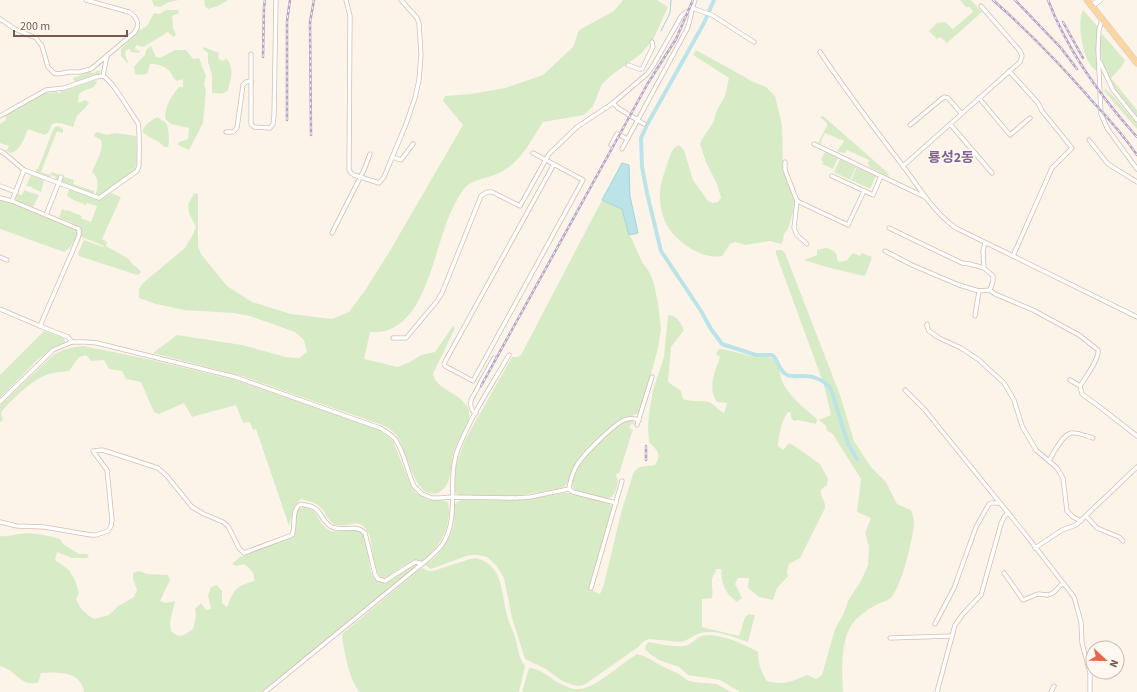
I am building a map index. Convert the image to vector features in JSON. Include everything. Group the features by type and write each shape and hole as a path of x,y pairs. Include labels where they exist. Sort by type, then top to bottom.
{"main road":[{"path":"1087,0 1137,62"}],"street":[{"path":"0,19 36,38 42,46 44,58 48,67 54,73 80,72 91,69 137,30 138,25 134,15 129,12 86,0"},
{"path":"251,54 251,124 254,127 270,128 273,124 274,116 276,0"},
{"path":"346,0 350,16 350,170 352,174 379,183 384,177 415,98 419,80 421,55 419,23 414,14 401,0"},
{"path":"622,149 687,30 690,22 691,9 695,0"},
{"path":"1092,6 1100,0"},
{"path":"903,166 1020,62 1022,54 981,6"},
{"path":"520,206 546,160 554,149 577,127 613,103 647,73 653,66 682,15 691,9 708,13 754,42"},
{"path":"1102,19 1099,30 1102,120 1137,169"},
{"path":"642,68 653,47 652,42"},
{"path":"820,52 844,87 926,197 948,222 956,228 985,243 1137,317"},
{"path":"103,76 107,56"},
{"path":"1100,62 1112,90 1137,120"},
{"path":"628,65 639,69 642,68 647,73"},
{"path":"1010,71 1038,103 1042,111 1072,148 1052,168 1013,256"},
{"path":"0,116 46,90 69,87 96,77 103,76 117,92 139,125 139,166 137,171 99,198 24,170 0,151"},
{"path":"226,132 233,132 237,128 243,85 246,82 251,81"},
{"path":"910,125 944,97 948,98 961,114"},
{"path":"979,98 1010,135 1030,118"},
{"path":"613,103 618,108 644,124"},
{"path":"950,124 992,173"},
{"path":"610,145 617,134 620,134 628,139"},
{"path":"1089,140 1108,164 1137,182"},
{"path":"392,157 401,160 413,144"},
{"path":"814,144 926,197"},
{"path":"532,153 554,164 583,180 473,381 445,366 446,360 554,164"},
{"path":"332,233 370,154"},
{"path":"785,162 785,170 797,202 795,232 807,244"},
{"path":"12,201 24,170"},
{"path":"832,176 872,195 881,176"},
{"path":"46,215 61,177"},
{"path":"533,183 541,188"},
{"path":"0,186 16,192"},
{"path":"797,202 848,225 864,191"},
{"path":"393,338 406,338 437,301 447,282 480,199 483,195 487,192 492,192 528,211"},
{"path":"0,198 12,201 75,227 79,232 76,243 40,326"},
{"path":"888,228 962,263 984,268 993,276 990,290"},
{"path":"984,268 985,243"},
{"path":"886,250 912,265 959,285 979,291 990,290 995,294 1033,310 1079,335 1098,350 1099,353 1080,386 1082,394 1137,436"},
{"path":"0,257 7,260"},
{"path":"976,316 979,291"},
{"path":"0,309 68,337 72,342"},
{"path":"927,324 929,330 945,341 970,354 990,369 1004,383 1014,400 1022,426 1032,444 1036,450 1057,468 1063,478 1067,511 1073,517 1081,521"},
{"path":"0,402 54,350 72,342 98,343 235,377 380,428 390,433 395,438 411,479 417,490 432,498 516,498 530,497 569,489 573,492 616,503"},
{"path":"265,692 434,554 442,544 449,531 451,521 454,469 457,450 509,355"},
{"path":"476,413 473,412 471,408 471,400 494,358"},
{"path":"637,425 652,376"},
{"path":"1070,380 1080,386"},
{"path":"905,390 925,410 1074,597 1080,618 1082,643 1090,673 1090,692"},
{"path":"569,489 577,464 599,441 624,420 629,418 639,420"},
{"path":"1049,461 1068,434 1076,433 1093,438"},
{"path":"0,522 17,526 44,528 91,535 102,534 108,531 112,520 107,470 93,451 102,450 148,464 163,471 192,507 223,522 228,526 239,548 244,552 292,535 296,511 299,505 302,504 316,509 326,522 335,528 357,528 362,530 365,533 375,574 378,579 385,581 415,562 420,563"},
{"path":"1035,548 1062,530 1076,525 1137,467"},
{"path":"591,588 622,481"},
{"path":"935,624 954,588 976,527 989,504 1000,503"},
{"path":"937,692 951,636 958,620 982,595 1001,524 1004,517 1008,513"},
{"path":"1086,516 1097,528 1119,537 1123,541"},
{"path":"1004,573 1023,600 1032,595 1048,595 1053,593 1063,583"},
{"path":"890,638 951,636"},
{"path":"1051,692 1054,686"}],"green space":[{"path":"152,0 179,0 169,2 160,7 154,6"},
{"path":"204,0 227,1 208,9 205,6"},
{"path":"623,0 657,0 668,7 653,40 641,54 613,74 602,84 593,106 584,115 543,122 526,149 510,166 499,173 466,186 459,196 446,224 421,297 411,312 400,324 385,331 370,332 364,359 398,367 421,355 435,352 453,326 455,328 433,374 439,384 465,403 468,408 469,419 454,451 448,482 441,491 438,493 429,493 423,490 414,477 396,434 382,425 242,376 153,353 177,335 242,345 286,357 299,358 307,352 304,340 295,332 250,316 234,313 184,310 156,304 139,298 139,289 143,283 185,248 192,236 196,227 189,213 188,205 194,193 198,194 198,246 201,254 227,286 252,302 291,314 332,319 349,312 366,289 391,249 463,125 443,101 445,96 471,94 505,88 543,75 573,47 579,30 614,11"},
{"path":"960,0 971,0 982,12 947,43 940,37 937,39 929,31 937,23 945,22 953,29 973,12 970,7 966,7"},
{"path":"166,10 178,10 179,13 172,16 173,28 176,35 173,37 168,32 145,46 142,47 136,45 135,49 140,51 139,53 131,52 130,49 126,50 125,54 127,63 121,56 121,49 140,30 147,26 154,13 159,14"},
{"path":"1083,10 1098,27 1097,71 1088,61 1082,43 1080,24"},
{"path":"1102,34 1125,60 1122,66 1111,78 1137,110 1137,118 1116,94 1109,81 1101,56 1100,41"},
{"path":"151,46 156,57 160,58 175,50 186,50 193,59 199,58 206,76 204,84 206,90 203,123 189,150 178,145 179,142 188,139 189,128 171,124 166,120 165,116 171,98 179,87 183,87 183,79 177,81 167,69 153,64 150,64 147,74 135,74 134,67 145,55 146,50"},
{"path":"204,47 219,53 219,59 224,61 226,58 231,66 231,78 228,90 225,93 212,93 212,75 208,62 208,53 203,49"},
{"path":"696,50 751,81 766,87 775,96 782,125 783,169 794,201 793,212 788,229 784,234 781,244 770,241 745,245 735,242 730,244 722,256 715,257 699,253 684,244 672,233 666,223 661,205 660,187 671,153 674,148 679,145 684,150 693,180 708,201 713,203 718,202 721,198 717,184 706,162 700,144 713,123 717,110 725,96 729,78 693,55"},
{"path":"99,70 99,74 76,83 73,78 89,72 93,73"},
{"path":"96,80 97,82 94,87 79,94 78,103 86,100 89,103 77,116 73,127 55,123 52,124 48,133 44,135 28,129 22,143 17,149 11,153 4,150 7,150 9,146 0,143 0,124 6,120 6,115 44,93 57,92 59,94 60,92"},
{"path":"1105,89 1137,124 1137,129 1104,91"},
{"path":"823,116 889,175 888,176 869,167 870,165 867,164 869,160 847,150 845,153 837,152 844,141 825,133 821,144 818,143 827,126 827,123 820,117"},
{"path":"157,117 167,125 169,139 168,147 164,147 143,132 146,125"},
{"path":"58,126 63,129 63,133 57,131 41,172 50,175 52,172 60,175 58,181 55,180 56,177 51,175 50,178 35,172 38,169 53,130"},
{"path":"98,132 106,135 116,133 136,136 137,154 134,172 100,195 95,196 97,180 95,174 92,172 99,156 102,144 101,140 94,136 95,133"},
{"path":"825,152 838,158 833,169 822,164 823,162 821,160"},
{"path":"840,159 856,167 850,180 834,172"},
{"path":"857,167 876,176 870,189 851,180"},
{"path":"31,175 44,180 41,192 32,187 26,186"},
{"path":"62,176 74,180 73,184 94,191 93,195 62,183"},
{"path":"25,189 26,191 39,195 33,207 15,200 18,194 22,195"},
{"path":"73,189 100,200 111,193 121,197 102,239 107,242 106,246 129,259 131,263 138,268 141,272 138,275 79,256 78,253 84,240 103,247 104,246 80,236 80,231 77,225 59,217 62,209 82,216 81,218 91,222 97,206 87,203 86,205 71,199 67,196 69,190"},
{"path":"0,200 75,227 78,231 75,240 64,252 0,229"},
{"path":"602,200 622,209 629,235 642,262 650,273 658,303 661,329 658,348 642,409 637,414 619,420 611,427 576,462 566,485 562,488 517,496 459,495 454,489 456,465 465,440 512,357 521,355"},
{"path":"826,248 837,255 837,260 840,262 847,260 853,253 860,256 862,253 872,257 866,274 864,276 804,260 817,255 817,250"},
{"path":"776,250 782,250 785,253 840,395 854,441 871,467 886,482 897,504 911,510 914,519 909,552 903,574 895,592 891,598 860,615 853,623 847,634 843,655 843,692 740,692 720,680 688,675 679,667 659,660 645,649 649,642 670,646 686,646 702,636 708,635 723,637 739,642 758,652 760,667 767,681 783,683 807,675 816,679 822,675 835,629 843,615 849,599 861,581 868,565 869,546 865,533 871,518 857,512 861,479 832,433 827,431 826,426 819,420 831,415 824,385 776,254"},
{"path":"668,315 676,318 684,330 671,347 668,382 681,391 683,399 709,402 724,413 727,403 717,402 714,397 712,386 714,374 720,357 716,354 719,349 756,357 772,358 776,362 786,388 798,402 817,419 816,424 798,420 794,421 791,418 791,413 788,412 781,428 778,446 783,450 789,443 820,464 828,479 827,485 821,490 825,508 800,558 789,564 787,572 788,576 777,588 773,600 759,597 748,588 749,578 738,578 735,584 742,598 737,602 724,588 721,569 717,569 714,573 712,580 712,598 702,599 702,627 739,636 745,617 749,614 755,615 748,642 723,634 710,632 698,634 681,642 649,639 644,641 637,648 584,685 573,685 562,681 546,669 525,659 512,618 504,578 496,565 487,557 469,555 431,569 425,565 436,556 448,540 453,528 454,505 459,501 530,499 571,493 609,504 613,507 590,589 600,594 604,584 621,513 633,474 642,466 655,465 658,458 658,452 649,442 648,427 653,390 664,357"},
{"path":"44,331 64,338 65,342 51,349 37,360 0,398 0,375"},
{"path":"84,346 152,360 235,380 377,429 393,441 411,486 416,493 428,500 448,502 448,523 440,542 425,560 409,563 384,579 377,571 371,539 362,525 334,524 317,504 301,499 294,508 289,526 256,429 253,430 250,422 243,423 236,405 192,417 184,403 159,414 154,412 141,382 126,379 122,371 109,369 104,360 91,361 86,355 79,357 69,371 56,372 39,378 27,387 4,409 1,413 3,420 0,422 0,406 52,356 67,349"},
{"path":"625,421 633,421 635,425 631,424 629,428 633,429 619,474 617,473 616,477 618,478 618,481 614,494 607,499 575,490 572,483 581,464 600,442"},
{"path":"302,507 312,510 322,524 329,530 357,530 361,532 366,541 371,573 375,579 380,582 387,582 414,564 418,566 261,692 84,692 82,685 78,680 67,674 41,673 38,683 29,683 0,666 0,536 29,533 45,535 60,539 63,544 79,554 87,554 89,558 72,558 57,552 55,560 69,570 75,580 79,593 76,599 79,606 94,619 109,615 118,606 134,597 137,590 133,579 133,573 139,571 147,574 168,575 170,580 160,601 166,603 175,601 170,622 171,631 178,636 184,635 193,629 196,616 195,609 201,603 206,610 211,609 208,596 211,587 217,585 222,591 222,603 227,607 236,589 254,581 253,573 244,564 236,566 232,564 240,557 293,536 297,512"},
{"path":"476,558 485,561 491,566 499,578 507,615 516,640 520,657 525,666 519,692 360,692 356,687 350,673 345,656 342,634 420,569 422,568 433,571"},
{"path":"637,654 644,656 679,674 687,680 717,684 731,692 522,692 529,668 541,671 555,681 566,686 579,689 592,685"}],"water":[{"path":"622,163 629,165 630,196 638,233 629,235 622,209 602,200"}],"waterway":[{"path":"661,31 670,13 671,0"},
{"path":"714,0 704,23 641,138 642,167 661,251 722,344 756,355 772,355 782,371 787,375 815,378 822,381 831,389 848,444 857,459"}],"railway":[{"path":"263,57 265,0"},
{"path":"287,120 287,21 290,0"},
{"path":"311,135 310,22 314,0"},
{"path":"481,386 648,83 676,39 693,0"},
{"path":"993,0 1070,76 1116,128 1137,155"},
{"path":"1015,0 1061,48 1077,69"},
{"path":"1048,0 1065,38 1086,73 1110,106 1137,137"},
{"path":"1063,22 1083,58"},
{"path":"646,446 646,460"}],"district":[{"name":"룡성2동","path":"951,158"}]}
